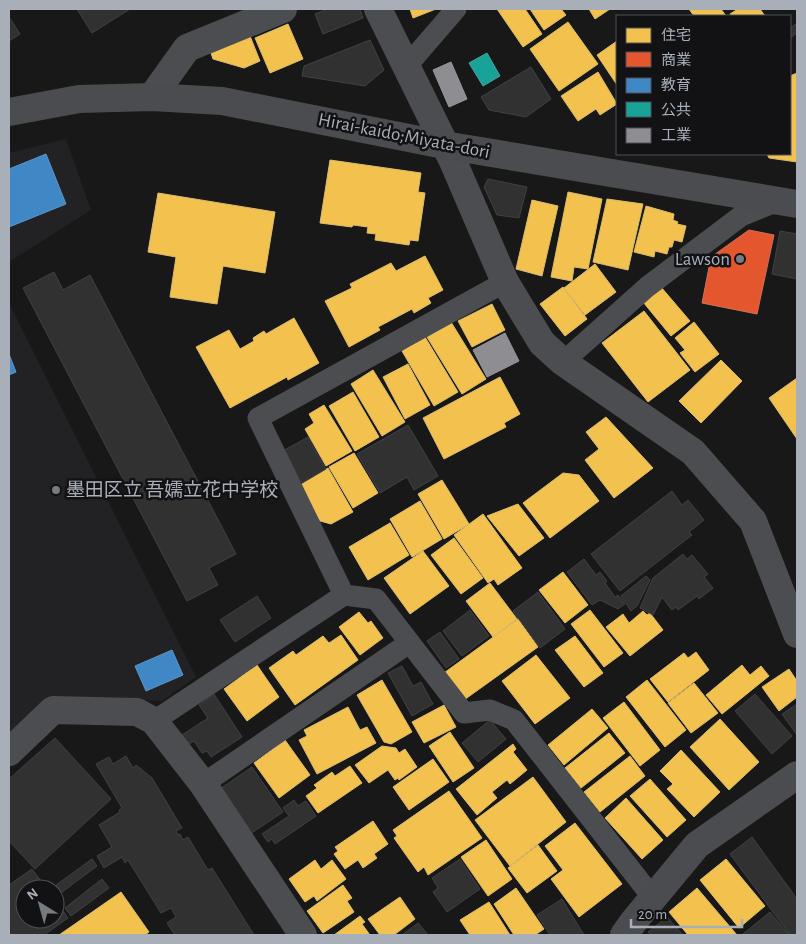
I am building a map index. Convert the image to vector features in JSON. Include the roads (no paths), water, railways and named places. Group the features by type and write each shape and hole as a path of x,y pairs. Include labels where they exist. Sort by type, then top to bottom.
{"street":[{"path":"152,98 187,48 282,9"},
{"path":"378,9 444,145 504,282 542,344 563,362 693,452 754,521 797,634"},
{"name":"Hirai-kaido;Miyata-dori","path":"9,112 80,99 152,98 222,101 444,145 791,198"},
{"path":"9,752 53,710 137,712 154,721 203,784 304,935"},
{"path":"624,935 697,845 797,775"}],"lane":[{"path":"406,67 456,9"},
{"path":"563,362 647,287 741,216 791,198"},
{"path":"344,595 258,418 504,282"},
{"path":"154,721 344,595 376,600 464,713 490,710 514,720 653,898"},
{"path":"203,784 409,643"}],"place":[{"name":"Lawson","path":"740,259"},
{"name":"墨田区立 吾嬬立花中学校","path":"56,490"}]}
